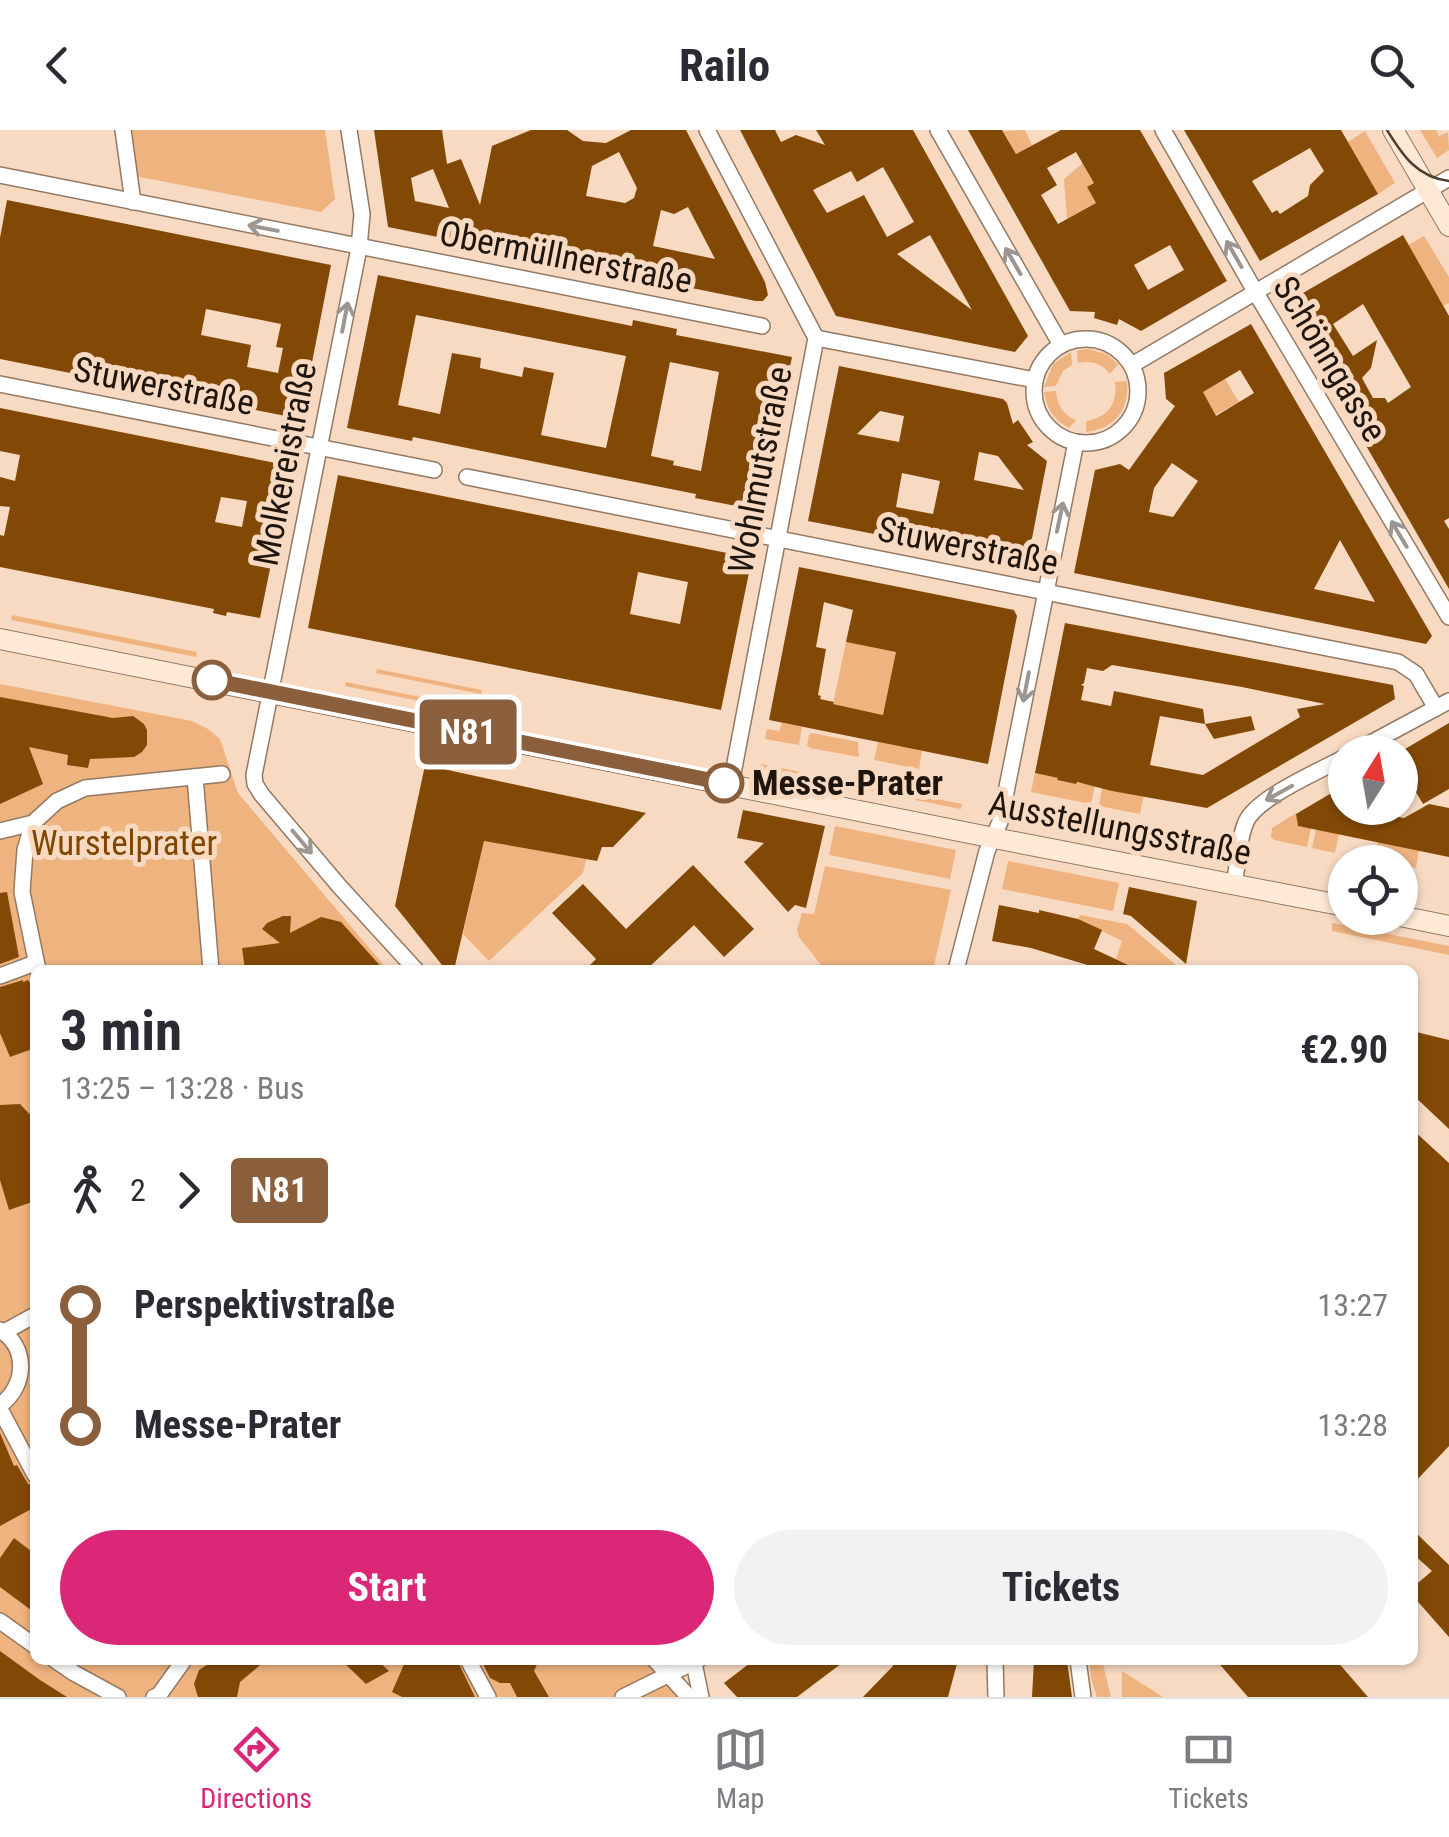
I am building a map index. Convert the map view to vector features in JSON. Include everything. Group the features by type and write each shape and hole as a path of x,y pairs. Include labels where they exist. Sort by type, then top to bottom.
{"main road":[{"path":"1393,130 1449,226"},
{"name":"Ausstellungsstraße","path":"0,639 1328,903"},
{"path":"1418,920 1449,926"}],"street":[{"path":"122,130 133,202"},
{"name":"Molkereistraße","path":"349,130 362,214 358,248 254,775 262,795 411,965"},
{"name":"Wohlmutstraße","path":"707,130 816,338 731,784"},
{"path":"938,130 1061,345"},
{"name":"Schönngasse","path":"1163,130 1449,618"},
{"name":"Obermüllnerstraße","path":"0,175 762,326"},
{"path":"1132,365 1449,178"},
{"path":"816,338 1035,380"},
{"path":"1080,339 1099,340 1118,349 1132,365 1138,390 1136,409 1125,426 1109,438 1076,442 1057,434 1040,416 1035,380 1043,362 1061,345 1080,339"},
{"name":"Stuwerstraße","path":"0,384 434,470"},
{"path":"957,965 987,851 1000,822 1076,442"},
{"name":"Stuwerstraße","path":"467,477 1398,662 1416,674 1442,704"},
{"path":"1385,735 1442,704"},
{"path":"1234,884 1244,825 1256,807 1328,767"},
{"path":"0,831 33,823 57,801 86,788 222,774"},
{"path":"195,776 210,965"},
{"path":"33,823 25,850 22,892 37,965"},
{"path":"0,976 30,968"},
{"path":"30,1317 2,1331 18,1348 21,1369 15,1391 0,1407 30,1465"},
{"path":"0,1622 30,1643"},
{"path":"62,1665 118,1697"},
{"path":"154,1697 180,1665"},
{"path":"471,1665 488,1697"},
{"path":"660,1665 689,1697"},
{"path":"623,1697 689,1665"},
{"path":"697,1665 702,1697"},
{"path":"996,1665 996,1697"},
{"path":"1079,1665 1084,1697"}],"green space":[{"path":"118,130 325,130 335,199 321,212 135,176"},
{"path":"1025,130 1032,145 1016,154 1003,131"},
{"path":"1420,130 1436,130 1439,136 1448,132 1449,150 1437,158"},
{"path":"1365,131 1395,183 1378,194 1348,142"},
{"path":"1083,163 1094,183 1087,187 1096,203 1067,219 1064,179"},
{"path":"1424,236 1449,277 1449,303 1443,306 1408,245"},
{"path":"1077,350 1106,354 1118,364 1110,374 1096,363 1078,363"},
{"path":"1071,352 1072,365 1063,371 1056,386 1044,387 1053,364"},
{"path":"1225,379 1239,402 1215,415 1197,395"},
{"path":"1127,381 1126,400 1118,416 1105,427 1086,432 1086,421 1100,417 1110,408 1115,382"},
{"path":"1056,391 1062,409 1076,420 1069,428 1055,418 1047,404 1044,392"},
{"path":"12,615 197,652 196,657 11,620"},
{"path":"846,642 896,652 884,715 833,704"},
{"path":"377,669 482,690 481,694 376,673"},
{"path":"346,682 480,709 479,713 345,686"},
{"name":"Wurstelprater","path":"0,684 192,721 208,729 220,739 238,793 384,965 30,965 30,1665 679,1665 693,1697 0,1697"},
{"path":"782,723 802,727 799,745 765,739 767,729 779,731"},
{"path":"812,733 858,742 859,757 810,748 807,745"},
{"path":"878,742 922,751 919,769 874,760"},
{"path":"761,764 962,804 961,809 759,769"},
{"path":"1035,773 1058,781 1095,785 1091,804 1031,792"},
{"path":"1102,787 1144,795 1140,814 1099,806"},
{"path":"1014,813 1031,813 1033,818 1206,853 1205,857 1015,820"},
{"path":"1296,813 1298,826 1311,828 1307,847 1271,837 1272,828"},
{"path":"835,826 956,850 950,879 829,855"},
{"path":"1316,829 1339,834 1337,845 1328,845 1328,851 1312,848"},
{"path":"484,841 586,859 583,873 489,961 463,934"},
{"path":"1008,861 1119,883 1113,911 1002,889"},
{"path":"825,866 951,890 934,965 821,965 797,930 802,913 814,914"},
{"path":"1080,915 1127,924 1176,965 1130,965 1116,959 1122,941 1078,919"},
{"path":"1352,935 1393,935 1449,946 1449,955"},
{"path":"1090,1665 1103,1665 1111,1697 1097,1697"},
{"path":"1122,1671 1163,1697 1122,1697"}],"building":[{"path":"374,130 442,130 447,164 461,159 480,205 492,146 531,130 567,130 583,141 606,143 631,130 686,130 765,282 768,295 763,301 756,301 388,227","holes":["619,152 637,188 634,198 625,203 586,196 592,166","433,169 449,208 415,201 411,178","688,207 715,259 653,246 661,210 674,214"]},
{"path":"740,130 775,130 781,142 796,135 825,145 816,130 913,130 1028,336 1015,352 836,316","holes":["883,167 914,222 887,237 864,195 827,213 813,190 851,171 857,182","930,235 972,310 897,254"]},
{"path":"968,130 1002,130 1016,154 1061,130 1140,130 1227,281 1141,331 1119,319 1117,325 1094,318 1095,312 1070,311","holes":["1076,152 1094,183 1087,187 1096,203 1058,224 1041,195 1057,185 1047,168","1170,245 1184,270 1148,290 1134,265"]},
{"path":"1184,130 1341,130 1378,194 1260,261","holes":["1310,148 1324,171 1310,185 1308,196 1280,214 1277,210 1272,213 1252,181"]},
{"path":"7,200 331,265 301,419 0,359 0,238","holes":["206,309 281,324 276,347 283,348 278,373 247,367 251,345 201,335"]},
{"path":"1403,235 1449,316 1449,518 1444,521 1449,529 1449,589 1284,304","holes":["1363,304 1411,387 1388,403 1385,398 1373,398 1362,378 1371,368 1377,340 1353,356 1333,324"]},
{"path":"378,275 632,326 633,320 677,329 676,335 792,357 762,511 413,437 412,441 347,428","holes":["416,315 626,356 606,448 541,435 554,373 524,367 522,377 480,368 481,358 452,353 440,414 398,405","670,362 719,372 701,471 651,456"]},
{"path":"1251,324 1432,636 1426,644 1074,573 1095,470 1120,464 1129,470 1175,406 1166,399 1164,373","holes":["1240,370 1254,393 1216,416 1203,392","1172,463 1198,481 1173,517 1149,512 1154,488","1340,540 1375,602 1314,589"]},
{"path":"839,366 1003,399 1013,424 1018,420 1033,442 1027,445 1047,461 1027,564 808,521","holes":["880,411 904,416 899,442 857,434","979,452 998,456 1024,490 974,480","902,473 940,481 933,514 896,507"]},
{"path":"0,408 291,466 260,618 227,612 226,616 213,613 214,609 0,567 0,535 4,536 10,507 0,506 0,477 15,481 20,455 0,451","holes":["221,497 247,501 242,527 215,522"]},
{"path":"338,475 752,558 721,710 308,628","holes":["638,572 688,582 680,624 630,614"]},
{"path":"799,567 1014,610 1017,616 988,764 769,720","holes":["824,602 853,610 846,642 896,652 883,715 833,704 818,695 826,649 816,647"]},
{"path":"1065,623 1393,685 1395,699 1207,808 1035,773","holes":["1112,665 1325,704 1297,709 1300,717 1203,775 1150,765 1160,716 1205,724 1203,709 1114,691 1111,706 1081,700 1081,685 1087,668 1103,671"]},
{"path":"0,697 113,718 133,716 147,730 147,745 134,757 90,759 88,768 67,765 68,755 29,747 43,784 0,804"},
{"path":"1251,716 1255,730 1214,739 1205,724"},
{"path":"1449,723 1449,789 1423,804 1418,796 1418,741"},
{"path":"425,765 646,813 613,847 602,847 597,861 484,841 455,965 442,965 395,906"},
{"path":"1328,795 1328,825 1418,825 1418,810 1429,804 1449,808 1449,857 1418,851 1418,845 1391,845 1298,826 1296,814"},
{"path":"743,810 825,826 806,908 795,905 788,912 744,862 764,843 737,838"},
{"path":"693,865 754,929 724,957 694,925 651,965 590,965 596,959 552,913 583,884 626,929"},
{"path":"1129,887 1197,901 1186,964 1131,916 1123,914"},
{"path":"7,892 19,957 0,964 0,893"},
{"path":"999,905 1039,910 1078,919 1102,930 1094,949 1128,965 1087,965 992,941"},
{"path":"291,916 290,933 321,917 341,922 380,965 244,965 242,948 280,943 262,929 267,923"},
{"path":"23,980 30,983 30,1050 10,1057 0,1033 0,987"},
{"path":"1418,1032 1449,1040 1449,1129 1418,1100"},
{"path":"20,1104 30,1115 30,1203 9,1210 0,1180 0,1105"},
{"path":"1418,1135 1449,1163 1449,1446 1418,1479"},
{"path":"0,1433 14,1466 30,1485 30,1510 0,1526"},
{"path":"1418,1535 1449,1565 1449,1637 1418,1602 1418,1583 1432,1571 1418,1558"},
{"path":"14,1538 30,1550 30,1609 0,1587 0,1558"},
{"path":"0,1651 40,1680 67,1697 0,1697"},
{"path":"207,1665 260,1665 240,1682 237,1697 198,1697 194,1684 199,1670"},
{"path":"346,1665 382,1665 389,1671 366,1684"},
{"path":"404,1665 459,1665 475,1697 402,1697 392,1692"},
{"path":"484,1665 537,1665 534,1671 549,1697 517,1697 510,1683 490,1678"},
{"path":"747,1665 839,1665 797,1697 737,1697 724,1683"},
{"path":"957,1665 948,1697 863,1697 893,1666"},
{"path":"1034,1665 1068,1665 1072,1697 1032,1697"},
{"path":"1220,1665 1340,1665 1368,1697 1248,1697"}],"tram line":[{"path":"1387,130 1405,157 1420,170 1449,181"}],"bus line":[{"name":"N81","path":"212,680 724,783"}],"place":[{"name":"Messe-Prater","path":"724,783"}]}
